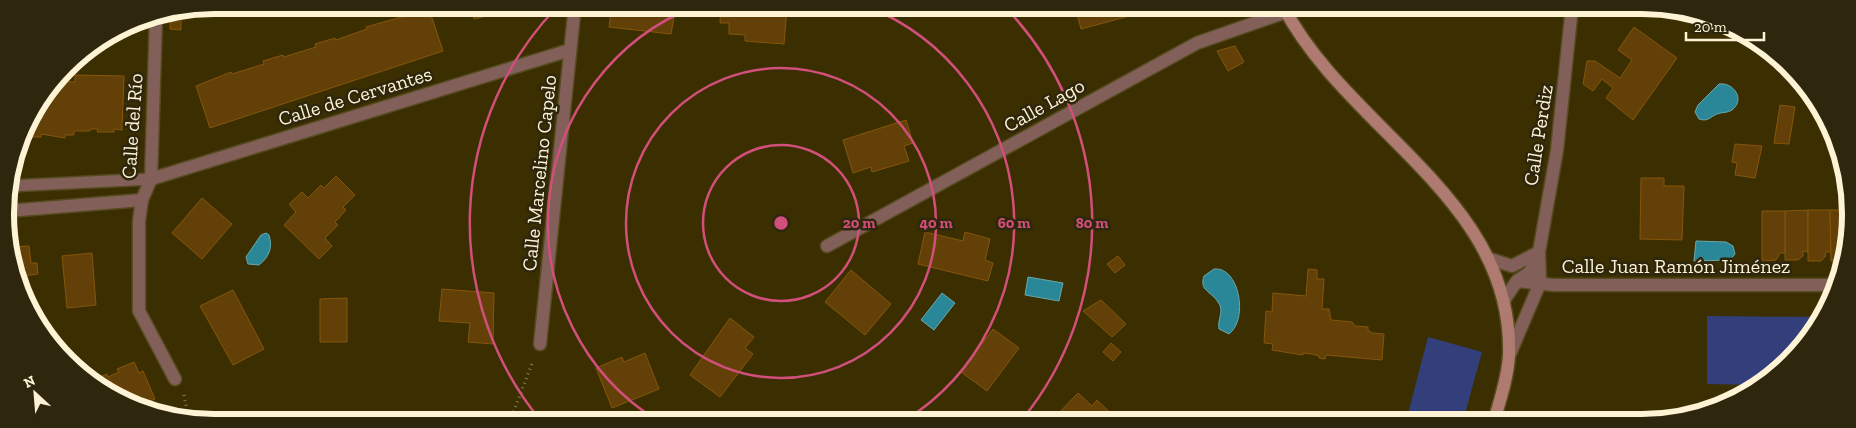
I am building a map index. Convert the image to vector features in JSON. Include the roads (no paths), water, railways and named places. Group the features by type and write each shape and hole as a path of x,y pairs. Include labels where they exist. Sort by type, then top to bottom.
{"main road":[{"path":"1288,14 1326,67 1454,204 1473,230 1490,260 1504,300 1508,320 1509,356 1504,387 1496,414"}],"street":[{"name":"Calle Marcelino Capelo","path":"540,344 574,14"},
{"name":"Calle Lago","path":"827,246 1197,43 1271,14"},
{"name":"Calle Perdiz","path":"1569,14 1572,23"},
{"name":"Calle Perdiz","path":"1509,356 1540,284 1539,252 1557,150 1572,14"},
{"name":"Calle del Río","path":"156,23 151,179 142,200 138,221 139,311 175,379"},
{"name":"Calle de Cervantes","path":"151,179 570,50"},
{"path":"14,210 142,200"},
{"name":"Calle Perdiz","path":"1504,300 1517,281 1530,272 1539,252"},
{"path":"1490,260 1512,266 1539,252"},
{"name":"Calle Juan Ramón Jiménez","path":"1517,281 1540,284 1829,285"}],"lane":[{"path":"16,186 151,179"}]}
